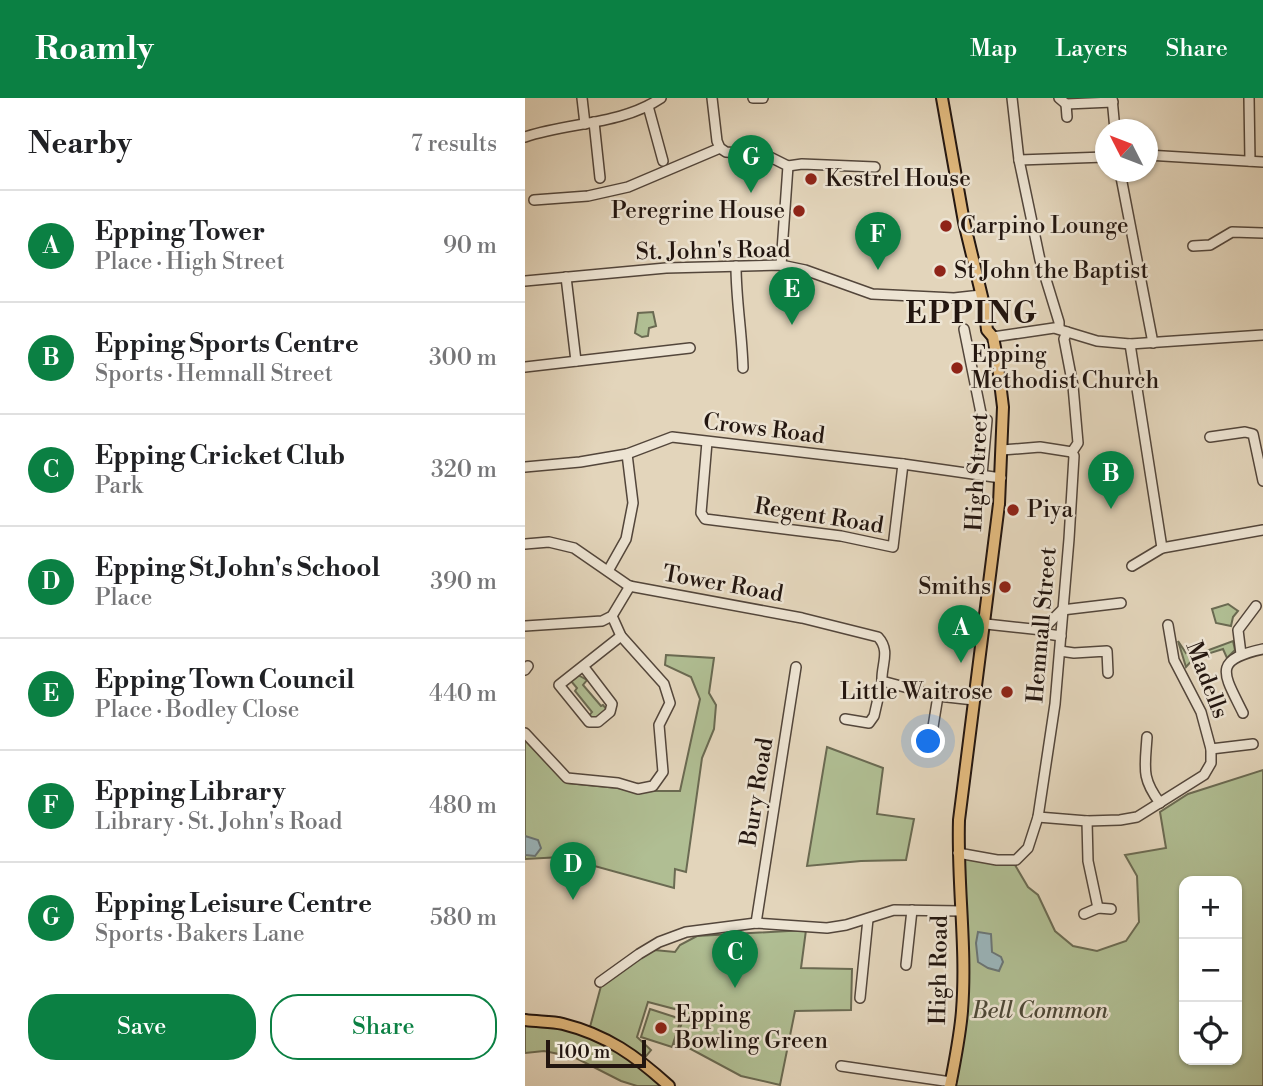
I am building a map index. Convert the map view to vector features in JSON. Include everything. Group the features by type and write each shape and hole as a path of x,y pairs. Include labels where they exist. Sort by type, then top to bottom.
{"main road":[{"name":"High Street","path":"942,98 955,178 987,330 993,337 1003,407 1001,478 986,624 963,778 958,853"},
{"name":"High Road","path":"951,1084 962,1010 963,958 958,853"},
{"path":"525,1020 560,1023 599,1035 628,1051 669,1086"}],"street":[{"path":"582,98 590,123 600,178"},
{"path":"525,138 648,106 661,98"},
{"path":"712,98 717,141 720,148 726,152 766,155 788,166 802,164 875,167"},
{"path":"753,98 762,98"},
{"name":"Hemnall Street","path":"958,853 996,860 1016,860 1028,848 1038,817 1060,651 1069,539 1074,456 1072,452 1078,443 1073,386 1063,330 1040,260 1019,160 1012,98"},
{"path":"1249,98 1250,161"},
{"path":"1067,117 1063,101 1113,100 1114,119"},
{"path":"648,106 663,161"},
{"path":"534,200 588,196 628,187 720,148"},
{"path":"1158,156 1263,162"},
{"path":"1019,160 1095,157"},
{"path":"781,265 788,166"},
{"path":"1122,182 1153,343"},
{"path":"1193,246 1210,245 1232,232 1263,233"},
{"name":"St. John's Road","path":"525,281 666,268 781,265 805,270 872,294 954,298 981,295"},
{"path":"736,266 736,305 741,321 743,368"},
{"path":"566,277 576,361"},
{"path":"964,329 982,418 987,420 982,475"},
{"path":"993,337 1042,329 1063,330 1097,341 1130,344 1263,335"},
{"path":"1130,344 1162,548"},
{"path":"525,367 689,348"},
{"path":"1210,437 1258,432 1263,481"},
{"name":"Crows Road","path":"525,467 627,454 672,438 1001,478"},
{"name":"Regent Road","path":"707,442 701,513 705,519 841,536 893,547 903,464"},
{"path":"1002,450 1040,447 1072,452"},
{"path":"608,571 626,539 633,503 627,454"},
{"path":"1132,566 1162,548 1263,530"},
{"name":"Tower Road","path":"525,544 549,542 574,548 630,586 802,618 878,637 884,643 886,652 874,716 869,723 845,719"},
{"path":"525,626 602,621 612,616 630,586"},
{"path":"1042,630 1062,610 1121,603"},
{"path":"1241,654 1238,630 1256,606"},
{"path":"525,733 567,778 618,783 638,789 653,786 663,772 659,725 670,703 664,684 621,636 612,616"},
{"path":"986,624 1042,630 1047,634 1061,636"},
{"name":"Madells","path":"1038,817 1087,821 1137,817 1204,775 1211,763 1211,749 1201,712 1174,660 1168,625"},
{"path":"583,666 612,704 610,712 598,722 589,722 559,685 583,666 621,636"},
{"path":"1243,713 1226,676 1230,661 1241,654 1263,649"},
{"path":"1060,651 1107,652 1108,673"},
{"name":"Bury Road","path":"756,923 796,667"},
{"path":"881,681 938,696 974,699"},
{"path":"931,739 938,696"},
{"path":"1147,737 1147,786 1160,803"},
{"name":"Madells","path":"1211,749 1253,744"},
{"path":"1087,821 1088,861 1098,908"},
{"path":"1084,914 1098,908 1111,909"},
{"path":"600,982 659,942 685,932 756,923 827,928 894,910 961,911"},
{"path":"906,965 912,910"},
{"path":"860,998 867,919"},
{"path":"841,1066 951,1084"}],"green space":[{"path":"653,312 656,326 649,328 648,336 642,337 635,333 638,313"},
{"path":"1228,604 1238,611 1231,626 1216,623 1212,609"},
{"path":"1178,641 1186,653 1192,649 1198,654 1233,641 1235,650 1227,658 1223,649 1194,658 1186,667"},
{"path":"666,655 714,658 709,693 716,705 714,729 702,758 686,872 675,869 674,888 562,857 525,859 525,740 567,783 649,791 680,791 700,699 691,677 665,665"},
{"path":"578,675 587,680 583,685 609,712 598,721 588,717 592,712 575,691 577,688 571,681"},
{"path":"827,747 883,768 877,814 914,819 906,860 807,866"},
{"name":"Bell Common","path":"1263,770 1263,1086 953,1086 964,1027 963,857 1015,865 1028,887 1038,895 1055,931 1073,946 1097,951 1126,941 1139,922 1137,876 1125,855 1166,848 1160,812 1188,794"},
{"path":"806,930 801,968 852,969 851,1010 795,1011 780,1085 741,1076 689,1048 674,1044 686,1012 648,1002 637,1037 651,1050 643,1060 664,1086 637,1086 621,1081 574,1057 544,1051 525,1053 525,1022 590,1027 601,986 654,950 675,952 680,945 697,936"},
{"name":"Epping Bowling Green","path":"650,1009 681,1019 672,1047 641,1037"}],"water":[{"path":"525,836 538,840 541,848 535,856 525,855"},
{"path":"978,932 991,934 992,952 1001,957 1003,962 999,971 978,962"}],"place":[{"name":"Kestrel House","path":"811,179"},
{"name":"Epping Leisure Centre","path":"751,193"},
{"name":"Peregrine House","path":"799,211"},
{"name":"Carpino Lounge","path":"946,226"},
{"name":"Epping Library","path":"878,270"},
{"name":"St John the Baptist","path":"940,271"},
{"name":"Epping Town Council","path":"792,325"},
{"name":"Epping Methodist Church","path":"957,368"},
{"name":"Epping Sports Centre","path":"1111,509"},
{"name":"Piya","path":"1013,510"},
{"name":"Smiths","path":"1005,587"},
{"name":"Epping Tower","path":"961,663"},
{"name":"Little Waitrose","path":"1007,692"},
{"name":"Epping St John's School","path":"573,900"},
{"name":"Epping Cricket Club","path":"735,988"},
{"name":"Epping Bowling Green","path":"661,1028"}],"district":[{"name":"EPPING","path":"972,314"}]}
